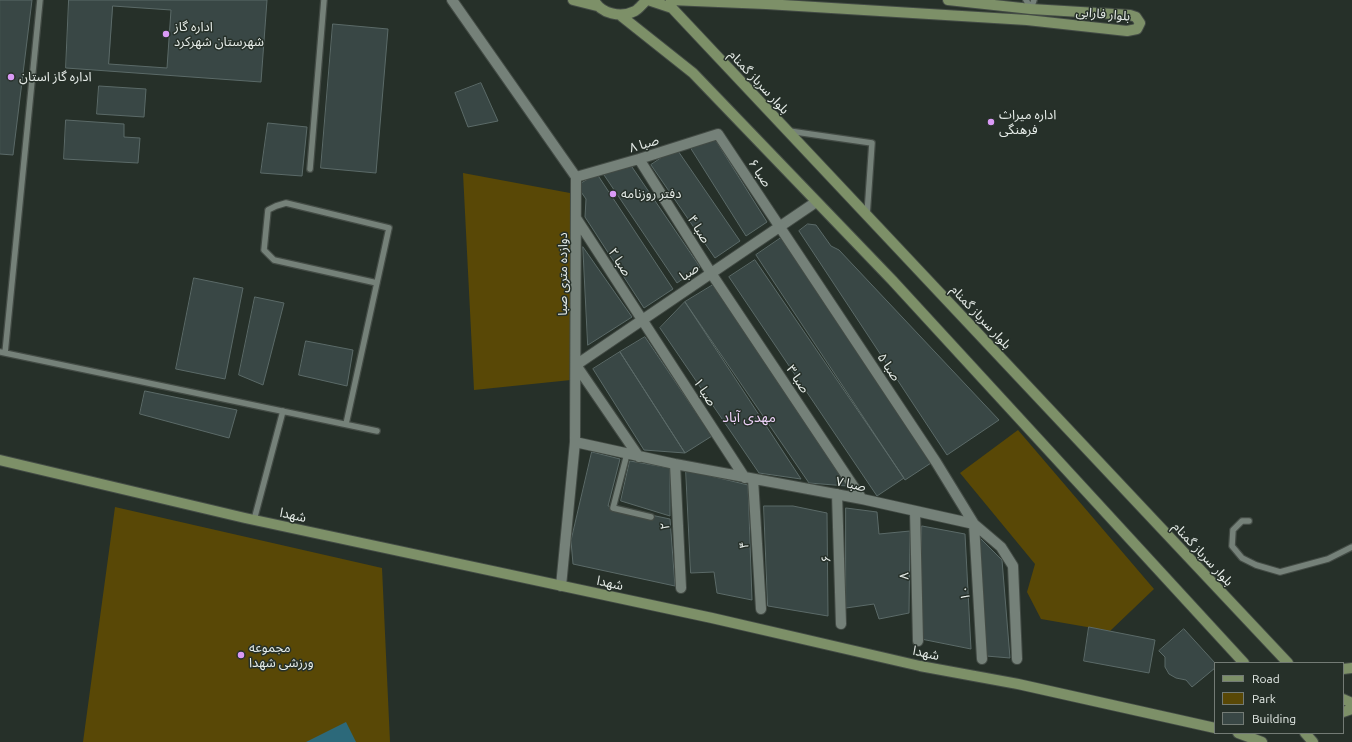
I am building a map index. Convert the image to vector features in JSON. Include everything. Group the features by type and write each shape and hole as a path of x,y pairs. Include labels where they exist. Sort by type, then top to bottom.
{"main road":[{"path":"573,0 595,3 608,13 620,15 636,11 647,0"},
{"name":"بلوار سرباز گمنام","path":"647,0 672,8 1286,661"},
{"name":"بلوار فارابی","path":"671,0 766,2 1027,20 1127,31 1137,29 1140,23 1136,17 1130,15 1030,3 948,0"},
{"path":"1027,20 1030,3"},
{"path":"620,15 693,73 892,280 1243,662"},
{"name":"شهدا","path":"0,460 254,520 561,586 920,666 1018,684 1214,728"},
{"path":"1241,734 1262,742"},
{"path":"1306,734 1313,742"}],"street":[{"path":"452,0 576,177"},
{"name":"صبا ۸","path":"576,177 718,134"},
{"name":"صبا ۶","path":"718,134 780,226"},
{"name":"صبا ۴","path":"639,159 711,273"},
{"name":"دوازده متری صبا","path":"561,586 575,442 576,177"},
{"name":"صبا","path":"576,365 816,202"},
{"name":"صبا ۲","path":"576,218 642,320"},
{"name":"صبا ۵","path":"780,226 936,462 974,524"},
{"name":"صبا ۳","path":"711,273 862,499"},
{"name":"صبا ۱","path":"642,320 749,478"},
{"path":"576,365 639,457"},
{"name":"صبا ۷","path":"575,442 639,457 862,499 974,524 1001,548 1013,566 1017,659"},
{"name":"۲","path":"675,464 681,588"},
{"name":"۴","path":"749,478 761,609"},
{"name":"۶","path":"836,494 841,624"},
{"name":"۸","path":"915,511 918,641"},
{"name":"۱۰","path":"974,524 982,659"}],"lane":[{"path":"40,0 3,352 377,431"},
{"path":"310,169 324,0"},
{"path":"787,131 872,142 866,215"},
{"path":"346,424 377,283 389,228 286,203 268,210 264,250 274,260 377,283"},
{"path":"254,520 283,411"},
{"path":"627,454 613,508 651,517"},
{"path":"1250,521 1242,521 1234,530 1232,546 1242,558 1256,565 1280,572 1328,559 1352,547"}],"green space":[{"path":"463,173 570,193 571,380 474,390"},
{"path":"1018,430 1154,589 1110,631 1041,619 1027,592 1035,564 960,473"},
{"name":"مجموعه ورزشی شهدا","path":"115,507 382,568 390,742 83,742"}],"water":[{"path":"346,722 356,742 306,742"}],"building":[{"name":"اداره گاز استان","path":"0,0 32,0 13,155 0,154"},
{"name":"اداره گاز شهرستان شهرکرد","path":"69,0 267,0 261,82 66,68"},
{"path":"113,6 171,10 167,68 109,64"},
{"path":"333,24 388,29 376,173 321,168"},
{"path":"481,83 498,121 468,127 455,93"},
{"path":"99,86 146,89 144,117 97,114"},
{"path":"66,120 124,124 124,137 140,138 138,163 64,159"},
{"path":"268,123 307,127 302,176 261,173"},
{"path":"713,136 767,222 746,236 688,144"},
{"path":"676,148 740,241 715,258 651,165"},
{"path":"630,164 700,267 677,283 602,172"},
{"path":"597,174 673,289 644,308 585,217 586,199 577,186"},
{"path":"808,224 816,225 831,246 839,250 999,420 947,455 799,231"},
{"path":"781,238 931,463 905,480 756,255"},
{"path":"583,247 632,317 588,345"},
{"path":"755,260 904,478 877,496 729,277"},
{"path":"194,278 243,288 225,379 176,369"},
{"path":"713,285 847,486 809,483 685,302"},
{"path":"255,297 284,303 263,385 239,375"},
{"path":"685,302 801,479 759,473 660,328"},
{"path":"645,337 712,436 685,453 620,352"},
{"path":"306,341 353,350 347,386 299,375"},
{"path":"620,352 685,453 644,450 593,369"},
{"path":"145,391 237,410 229,438 140,414"},
{"path":"592,452 620,459 608,506 670,519 675,586 573,564 571,541"},
{"path":"630,461 670,468 670,516 621,501"},
{"path":"686,470 748,485 752,600 717,593 714,572 691,573"},
{"path":"764,506 793,506 827,513 828,616 768,606"},
{"path":"846,508 877,512 879,534 910,531 909,613 879,619 874,604 846,608"},
{"path":"922,526 965,534 971,649 921,639"},
{"path":"979,537 1002,560 1010,658 986,656"},
{"path":"1089,627 1155,640 1149,673 1084,661"},
{"path":"1184,629 1214,662 1214,669 1192,687 1186,680 1176,678 1169,674 1165,667 1165,657 1159,651"}],"place":[{"name":"اداره گاز شهرستان شهرکرد","path":"166,34"},
{"name":"اداره گاز استان","path":"11,77"},
{"name":"اداره میراث فرهنگی","path":"991,122"},
{"name":"دفتر روزنامه","path":"613,194"},
{"name":"مجموعه ورزشی شهدا","path":"241,655"}],"district":[{"name":"مهدی آباد","path":"749,417"}]}
